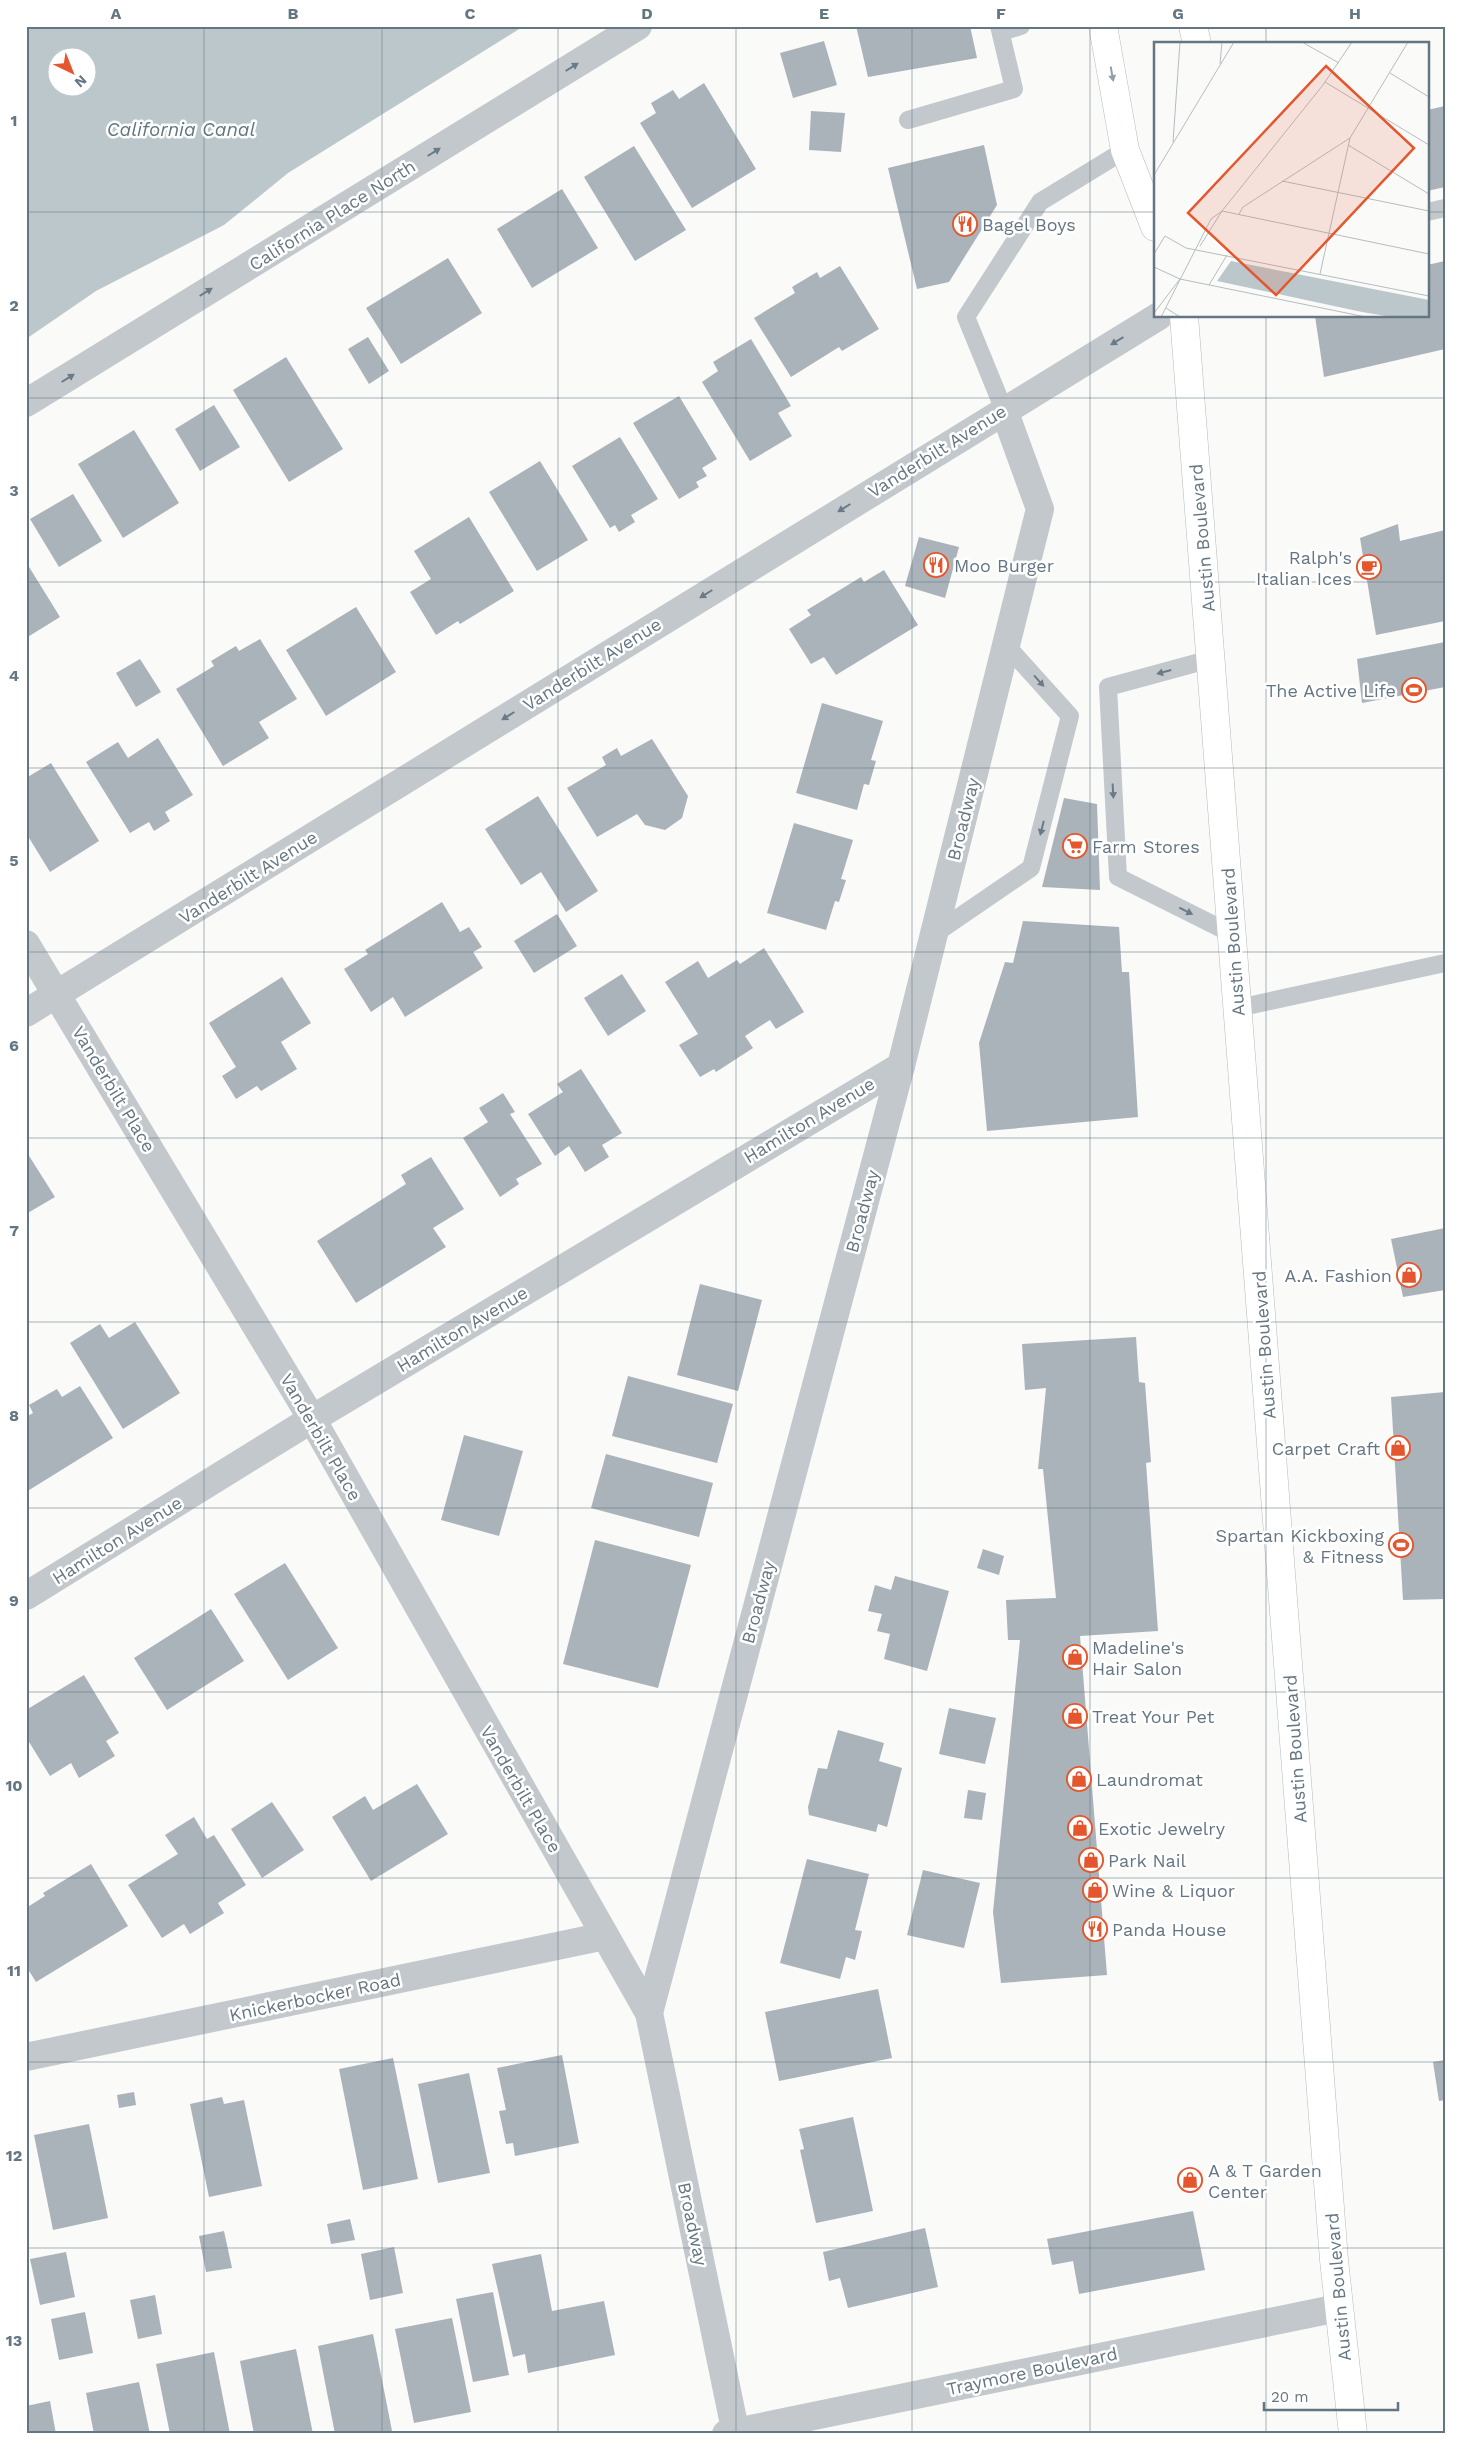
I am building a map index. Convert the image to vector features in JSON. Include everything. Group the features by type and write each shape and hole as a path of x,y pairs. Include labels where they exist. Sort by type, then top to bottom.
{"main road":[{"path":"1103,26 1125,150 1154,224"},
{"path":"1193,26 1197,42"},
{"name":"Austin Boulevard","path":"1184,318 1338,2308 1353,2434"}],"street":[{"name":"California Place North","path":"26,403 638,26"},
{"name":"Vanderbilt Avenue","path":"26,1013 1156,318"},
{"name":"Broadway","path":"649,2013 901,1066 1040,509 1004,410"},
{"name":"Vanderbilt Place","path":"26,944 312,1419 605,1936"},
{"name":"Hamilton Avenue","path":"26,1596 312,1419 901,1066"},
{"name":"Broadway","path":"605,1936 649,2013 733,2433"},
{"name":"Knickerbocker Road","path":"26,2057 605,1936"},
{"name":"Traymore Boulevard","path":"733,2433 1338,2308"}],"lane":[{"path":"908,120 1014,89 1000,29 1021,26"},
{"path":"1004,410 966,317 1040,202 1125,150"},
{"path":"1428,212 1445,208"},
{"path":"934,935 1031,868 1070,716 1006,645"},
{"path":"1211,659 1108,687 1118,877 1232,934"},
{"path":"1238,1008 1445,963"}],"water":[{"name":"California Canal","path":"26,26 524,26 288,173 224,225 96,291 26,339"}],"building":[{"path":"856,26 970,26 977,58 868,77"},
{"path":"824,41 837,85 793,98 780,53"},
{"path":"704,83 756,169 692,208 640,123 656,113 651,103 673,90 679,99"},
{"path":"1445,106 1445,187 1428,191 1428,110"},
{"path":"811,111 845,113 841,152 809,150"},
{"path":"984,145 997,205 949,282 917,289 888,168"},
{"path":"634,146 686,230 635,261 584,177"},
{"path":"562,189 598,248 532,288 497,229"},
{"path":"448,258 482,313 401,364 366,308"},
{"path":"1445,261 1445,349 1324,377 1315,318 1428,318 1428,265"},
{"path":"840,266 879,329 842,351 839,347 791,377 754,318 795,293 792,287 817,272 820,278"},
{"path":"368,337 389,371 369,384 348,349"},
{"path":"751,339 791,406 778,413 792,436 750,461 702,382 718,371 713,362"},
{"path":"286,357 343,449 289,482 233,390"},
{"path":"679,396 717,459 702,468 707,476 696,482 699,487 679,499 633,423"},
{"path":"214,405 240,447 200,471 175,429"},
{"path":"134,430 179,503 123,538 78,464"},
{"path":"620,437 658,499 631,515 635,522 619,532 615,525 610,528 572,466"},
{"path":"540,461 588,540 537,571 489,492"},
{"path":"73,494 102,541 59,567 30,519"},
{"path":"469,517 514,591 460,624 458,621 436,635 410,592 431,579 414,551"},
{"path":"1398,524 1400,541 1445,530 1445,621 1376,635 1360,538"},
{"path":"919,537 959,547 945,598 905,586"},
{"path":"26,562 60,617 26,638"},
{"path":"884,570 918,625 836,675 824,657 811,664 789,629 811,615 807,610 861,577 864,582"},
{"path":"356,607 396,672 326,716 286,650"},
{"path":"260,639 297,699 259,722 269,738 223,766 176,689 214,666 211,661 236,646 239,651"},
{"path":"1445,642 1445,687 1362,703 1357,659"},
{"path":"140,659 161,692 136,707 116,673"},
{"path":"822,703 883,721 871,760 876,761 869,785 864,784 857,810 796,793"},
{"path":"158,738 193,795 165,812 170,821 154,831 149,822 130,833 86,762 118,742 128,758"},
{"path":"652,739 688,796 682,818 665,830 645,825 637,814 597,837 567,788 606,765 602,757 617,748 621,756"},
{"path":"51,763 99,841 50,872 26,833 26,778"},
{"path":"538,796 598,891 566,912 541,872 521,885 485,829"},
{"name":"Farm Stores","path":"1064,798 1097,804 1100,890 1042,887"},
{"path":"794,823 853,840 841,879 846,880 839,902 835,901 826,930 767,913"},
{"path":"442,902 460,932 469,927 482,947 473,952 483,968 405,1017 393,997 371,1012 344,969 368,954 365,950"},
{"path":"557,914 577,946 534,973 514,941"},
{"path":"1023,921 1119,927 1122,972 1129,972 1138,1117 987,1131 979,1043 1005,962 1013,963"},
{"path":"764,948 804,1012 776,1029 770,1020 745,1036 753,1048 716,1072 714,1069 700,1077 679,1045 698,1034 665,982 698,961 708,978 737,960 740,964"},
{"path":"622,974 646,1011 608,1036 584,998"},
{"path":"282,977 311,1023 281,1042 297,1069 261,1091 257,1086 236,1099 222,1076 236,1067 209,1023"},
{"path":"581,1069 622,1133 602,1145 609,1157 585,1172 569,1146 555,1156 528,1114 563,1092 557,1084"},
{"path":"503,1093 515,1112 510,1114 542,1164 516,1179 519,1184 500,1197 463,1138 488,1122 479,1108"},
{"path":"26,1151 55,1197 26,1214"},
{"path":"431,1157 464,1209 433,1228 446,1247 356,1303 317,1241 406,1184 401,1175"},
{"path":"1445,1228 1445,1290 1403,1297 1391,1239"},
{"path":"700,1284 762,1300 738,1391 677,1375"},
{"path":"135,1322 180,1393 123,1429 70,1343 100,1324 109,1338"},
{"path":"1136,1337 1139,1382 1145,1383 1151,1462 1146,1463 1158,1631 1080,1636 1107,1975 1001,1983 993,1912 1020,1640 1008,1640 1006,1600 1056,1598 1043,1469 1038,1469 1046,1388 1025,1390 1022,1344"},
{"path":"628,1376 733,1404 717,1463 612,1436"},
{"path":"80,1386 113,1438 26,1492 26,1417 33,1413 29,1405 57,1389 62,1397"},
{"path":"1445,1392 1445,1599 1403,1600 1391,1397"},
{"path":"464,1435 523,1451 499,1536 441,1520"},
{"path":"606,1454 713,1483 699,1537 591,1508"},
{"path":"595,1540 691,1565 658,1688 563,1664"},
{"path":"983,1549 1004,1556 999,1575 977,1568"},
{"path":"285,1563 338,1648 288,1680 234,1594"},
{"path":"895,1576 949,1591 927,1671 884,1659 890,1634 877,1631 882,1614 868,1611 875,1585 891,1590"},
{"path":"211,1609 244,1661 167,1710 134,1658"},
{"path":"84,1675 119,1733 106,1741 115,1756 79,1778 71,1763 50,1776 26,1737 26,1710"},
{"path":"949,1708 996,1718 985,1764 939,1754"},
{"path":"838,1730 884,1743 879,1761 902,1768 887,1827 878,1824 876,1832 809,1815 808,1807 818,1768 827,1769"},
{"path":"417,1784 448,1834 371,1881 332,1817 365,1796 373,1810"},
{"path":"968,1790 986,1793 982,1820 964,1818"},
{"path":"272,1802 304,1850 262,1878 231,1829"},
{"path":"194,1817 207,1839 214,1835 246,1885 218,1903 224,1913 190,1934 184,1924 162,1938 128,1885 178,1854 165,1835"},
{"path":"807,1859 869,1874 855,1930 862,1931 855,1960 846,1957 840,1979 780,1963"},
{"path":"91,1864 128,1926 36,1982 26,1966 26,1908 45,1896 43,1893"},
{"path":"923,1870 980,1883 964,1948 907,1935"},
{"path":"878,1989 892,2058 779,2081 765,2012"},
{"path":"562,2055 579,2143 515,2156 513,2143 506,2144 499,2111 506,2110 497,2068"},
{"path":"393,2058 418,2179 363,2190 339,2069"},
{"path":"1445,2060 1445,2100 1439,2101 1433,2062"},
{"path":"469,2073 490,2173 438,2183 418,2084"},
{"path":"134,2092 136,2105 119,2108 117,2095"},
{"path":"222,2097 224,2104 244,2100 262,2186 209,2197 190,2104"},
{"path":"853,2117 873,2211 816,2223 800,2150 804,2149 799,2129"},
{"path":"89,2124 108,2218 53,2230 34,2135"},
{"path":"1193,2211 1205,2270 1079,2294 1073,2261 1052,2265 1047,2239"},
{"path":"350,2219 355,2240 331,2244 327,2224"},
{"path":"925,2228 938,2287 848,2308 840,2278 829,2281 823,2252"},
{"path":"224,2231 232,2268 206,2272 199,2236"},
{"path":"394,2247 403,2293 370,2300 361,2254"},
{"path":"66,2252 75,2297 40,2305 30,2259"},
{"path":"541,2254 552,2311 604,2301 615,2355 528,2373 525,2354 513,2357 492,2264"},
{"path":"493,2292 509,2375 473,2382 456,2299"},
{"path":"155,2295 162,2334 138,2339 130,2300"},
{"path":"85,2312 93,2353 59,2360 51,2319"},
{"path":"452,2318 471,2412 414,2423 395,2329"},
{"path":"373,2334 392,2431 377,2434 335,2434 318,2346"},
{"path":"296,2349 313,2434 254,2434 240,2361"},
{"path":"214,2352 230,2434 170,2434 156,2364"},
{"path":"139,2382 150,2434 94,2434 86,2393"},
{"path":"50,2401 56,2434 26,2434 26,2406"}],"place":[{"name":"Bagel Boys","path":"965,224"},
{"name":"Moo Burger","path":"936,565"},
{"name":"Ralph's Italian Ices","path":"1369,567"},
{"name":"The Active Life","path":"1414,690"},
{"name":"Farm Stores","path":"1075,846"},
{"name":"A.A. Fashion","path":"1409,1275"},
{"name":"Carpet Craft","path":"1398,1448"},
{"name":"Spartan Kickboxing & Fitness","path":"1401,1545"},
{"name":"Madeline's Hair Salon","path":"1075,1657"},
{"name":"Treat Your Pet","path":"1075,1716"},
{"name":"Laundromat","path":"1079,1779"},
{"name":"Exotic Jewelry","path":"1080,1828"},
{"name":"Park Nail","path":"1091,1860"},
{"name":"Wine & Liquor","path":"1095,1890"},
{"name":"Panda House","path":"1095,1929"},
{"name":"A & T Garden Center","path":"1190,2180"}]}
